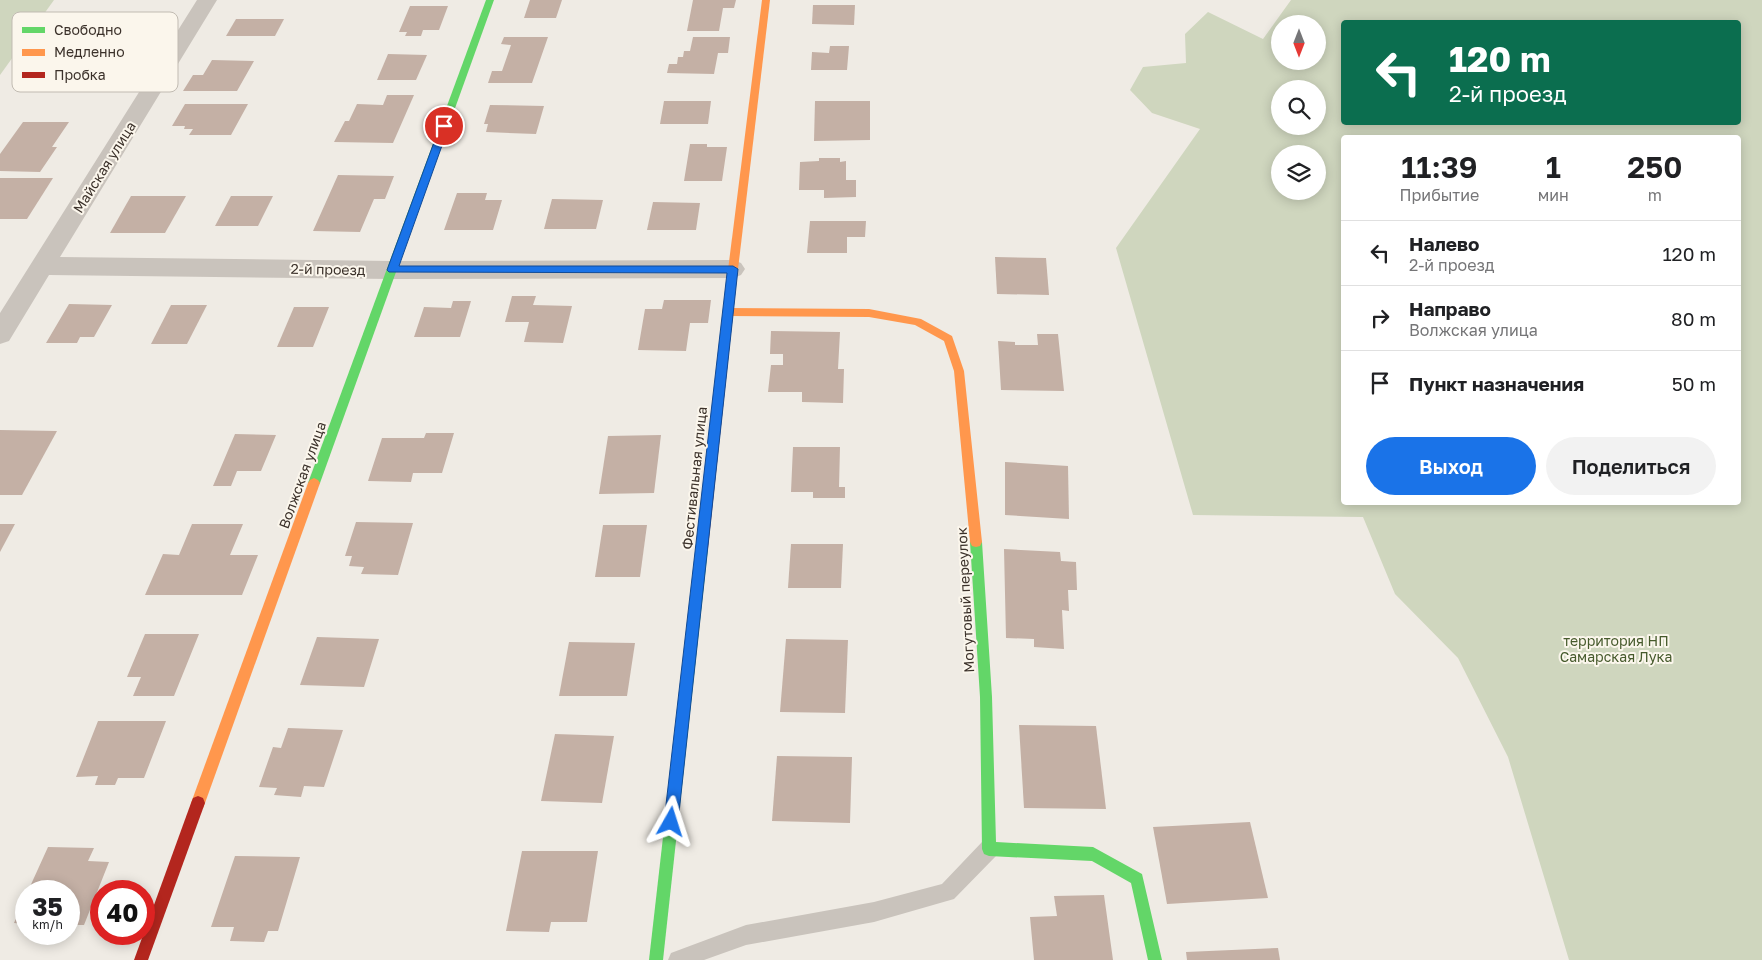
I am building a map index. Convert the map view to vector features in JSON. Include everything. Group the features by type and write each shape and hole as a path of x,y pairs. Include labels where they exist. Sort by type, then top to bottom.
{"street":[{"name":"Майская улица","path":"178,47 207,0"},
{"name":"Волжская улица","path":"141,960 490,0"},
{"name":"Фестивальная улица","path":"656,960 728,312 766,0"},
{"name":"Майская улица","path":"0,334 150,92"},
{"name":"2-й проезд","path":"43,266 392,270 733,269"},
{"name":"Могутовый переулок","path":"728,312 869,313 917,322 948,339 959,371 975,518 986,698 989,849"},
{"path":"989,849 1092,854 1137,879 1155,960"}],"lane":[{"path":"678,960 746,935 874,912 947,892 989,849"}],"green space":[{"path":"0,0 54,0 45,12 12,12 12,58 0,75"},
{"name":"территория НП Самарская Лука","path":"1291,0 1762,0 1762,960 1569,960 1508,757 1458,658 1395,594 1363,517 1193,515 1116,248 1200,129 1152,113 1130,90 1143,67 1186,63 1185,34 1208,12 1263,39 1271,28 1271,70 1326,70 1326,15 1280,15"}],"building":[{"path":"530,0 562,0 556,18 524,18"},
{"path":"693,0 736,0 734,8 723,8 719,31 687,31"},
{"path":"813,5 855,5 854,25 812,24"},
{"path":"410,6 448,6 439,30 423,30 421,36 405,36 407,32 399,32"},
{"path":"236,19 284,19 275,36 226,36"},
{"path":"504,37 548,37 532,83 488,83 492,71 502,71 511,45 501,44"},
{"path":"693,37 730,37 728,53 718,53 714,74 667,73 669,64 677,64 678,57 683,57 684,51 690,51"},
{"path":"830,46 849,46 847,70 811,70 812,52 829,53"},
{"path":"388,54 427,55 416,80 377,80"},
{"path":"212,60 254,61 237,91 183,91 193,75 203,75"},
{"path":"387,95 414,95 393,143 334,142 345,121 349,121 357,104 383,105"},
{"path":"664,101 711,101 708,124 660,124"},
{"path":"815,101 870,101 870,140 814,141"},
{"path":"185,104 248,104 231,135 189,135 193,129 184,129 185,126 172,126"},
{"path":"490,105 544,106 536,134 486,132 488,124 484,124"},
{"path":"23,122 69,122 52,147 57,147 40,172 0,171 0,154"},
{"path":"690,144 707,144 707,147 727,147 722,181 684,181"},
{"path":"819,158 840,158 840,162 846,161 846,180 856,180 856,197 824,198 824,190 799,190 800,162 819,161"},
{"path":"338,175 394,176 385,199 374,199 360,232 313,231"},
{"path":"0,178 53,178 27,219 0,219"},
{"path":"457,193 487,193 485,200 502,200 493,230 444,230"},
{"path":"131,196 186,196 165,233 110,233"},
{"path":"231,196 273,196 258,226 215,226"},
{"path":"552,199 603,200 596,229 544,229"},
{"path":"653,202 700,203 696,230 647,230"},
{"path":"810,221 866,221 865,237 847,237 847,253 807,253"},
{"path":"995,257 1046,258 1049,295 997,294"},
{"path":"512,296 536,296 533,305 572,306 563,343 524,342 529,322 505,322"},
{"path":"664,300 711,300 708,323 690,323 686,351 638,350 645,309 662,309"},
{"path":"453,301 471,301 460,337 414,337 424,307 451,308"},
{"path":"69,304 112,305 94,337 80,337 77,343 46,343"},
{"path":"171,305 207,305 187,344 151,344"},
{"path":"294,307 329,307 313,347 277,347"},
{"path":"771,331 840,332 838,369 844,369 843,403 802,402 802,392 768,392 771,365 783,365 783,354 770,354"},
{"path":"1037,334 1058,334 1064,391 1001,390 998,341 1015,342 1015,345 1038,345"},
{"path":"0,430 57,431 22,495 0,495"},
{"path":"426,433 454,433 442,473 413,473 411,482 368,481 382,438 424,438"},
{"path":"235,434 276,435 261,471 237,471 231,486 213,486"},
{"path":"661,435 654,493 599,494 608,436"},
{"path":"793,447 840,447 839,487 845,487 845,498 813,498 813,492 791,492"},
{"path":"1005,462 1068,466 1069,519 1005,515"},
{"path":"356,522 413,523 398,575 361,574 364,567 349,566 352,556 345,556"},
{"path":"0,524 15,524 0,552"},
{"path":"192,524 243,524 230,555 258,555 242,595 145,595 163,554 179,555"},
{"path":"603,525 647,525 640,577 595,577"},
{"path":"791,544 843,544 841,588 788,588"},
{"path":"1004,549 1060,552 1061,561 1076,562 1077,590 1068,590 1069,611 1062,610 1064,649 1034,647 1034,639 1006,638"},
{"path":"145,634 199,634 174,696 133,696 141,677 127,677"},
{"path":"317,637 379,639 364,687 300,685"},
{"path":"786,639 848,640 845,713 780,712"},
{"path":"569,642 635,643 627,696 559,696"},
{"path":"98,721 166,721 144,778 118,778 115,785 95,785 98,776 76,777"},
{"path":"1019,725 1096,726 1106,809 1024,808"},
{"path":"288,728 343,730 324,787 304,786 301,797 274,795 277,788 259,787 273,747 281,748"},
{"path":"555,734 614,736 602,803 541,801"},
{"path":"777,756 852,757 850,823 772,821"},
{"path":"1250,822 1268,898 1167,904 1153,827"},
{"path":"48,847 94,848 88,861 109,862 102,880 90,880 90,910 84,925 80,925 80,880 33,880"},
{"path":"522,851 598,851 587,922 551,922 549,932 506,931"},
{"path":"235,856 300,857 278,931 268,931 264,942 230,941 234,927 211,927"},
{"path":"1104,895 1113,960 1034,960 1030,917 1057,916 1054,896"},
{"path":"1278,948 1280,960 1187,960 1186,952"}],"traffic: fast":[{"path":"314,483 490,0"},
{"path":"976,542 986,697 989,849 1093,854 1137,879 1155,960"},
{"path":"656,960 702,548"}],"traffic: slow":[{"path":"731,286 766,0"},
{"path":"728,312 869,313 917,322 948,339 959,371 976,542"},
{"path":"198,803 314,483"}],"traffic: jam":[{"path":"702,548 731,286"},
{"path":"141,960 198,803"}],"route":[{"path":"444,126 392,270 733,269 671,822"}]}
